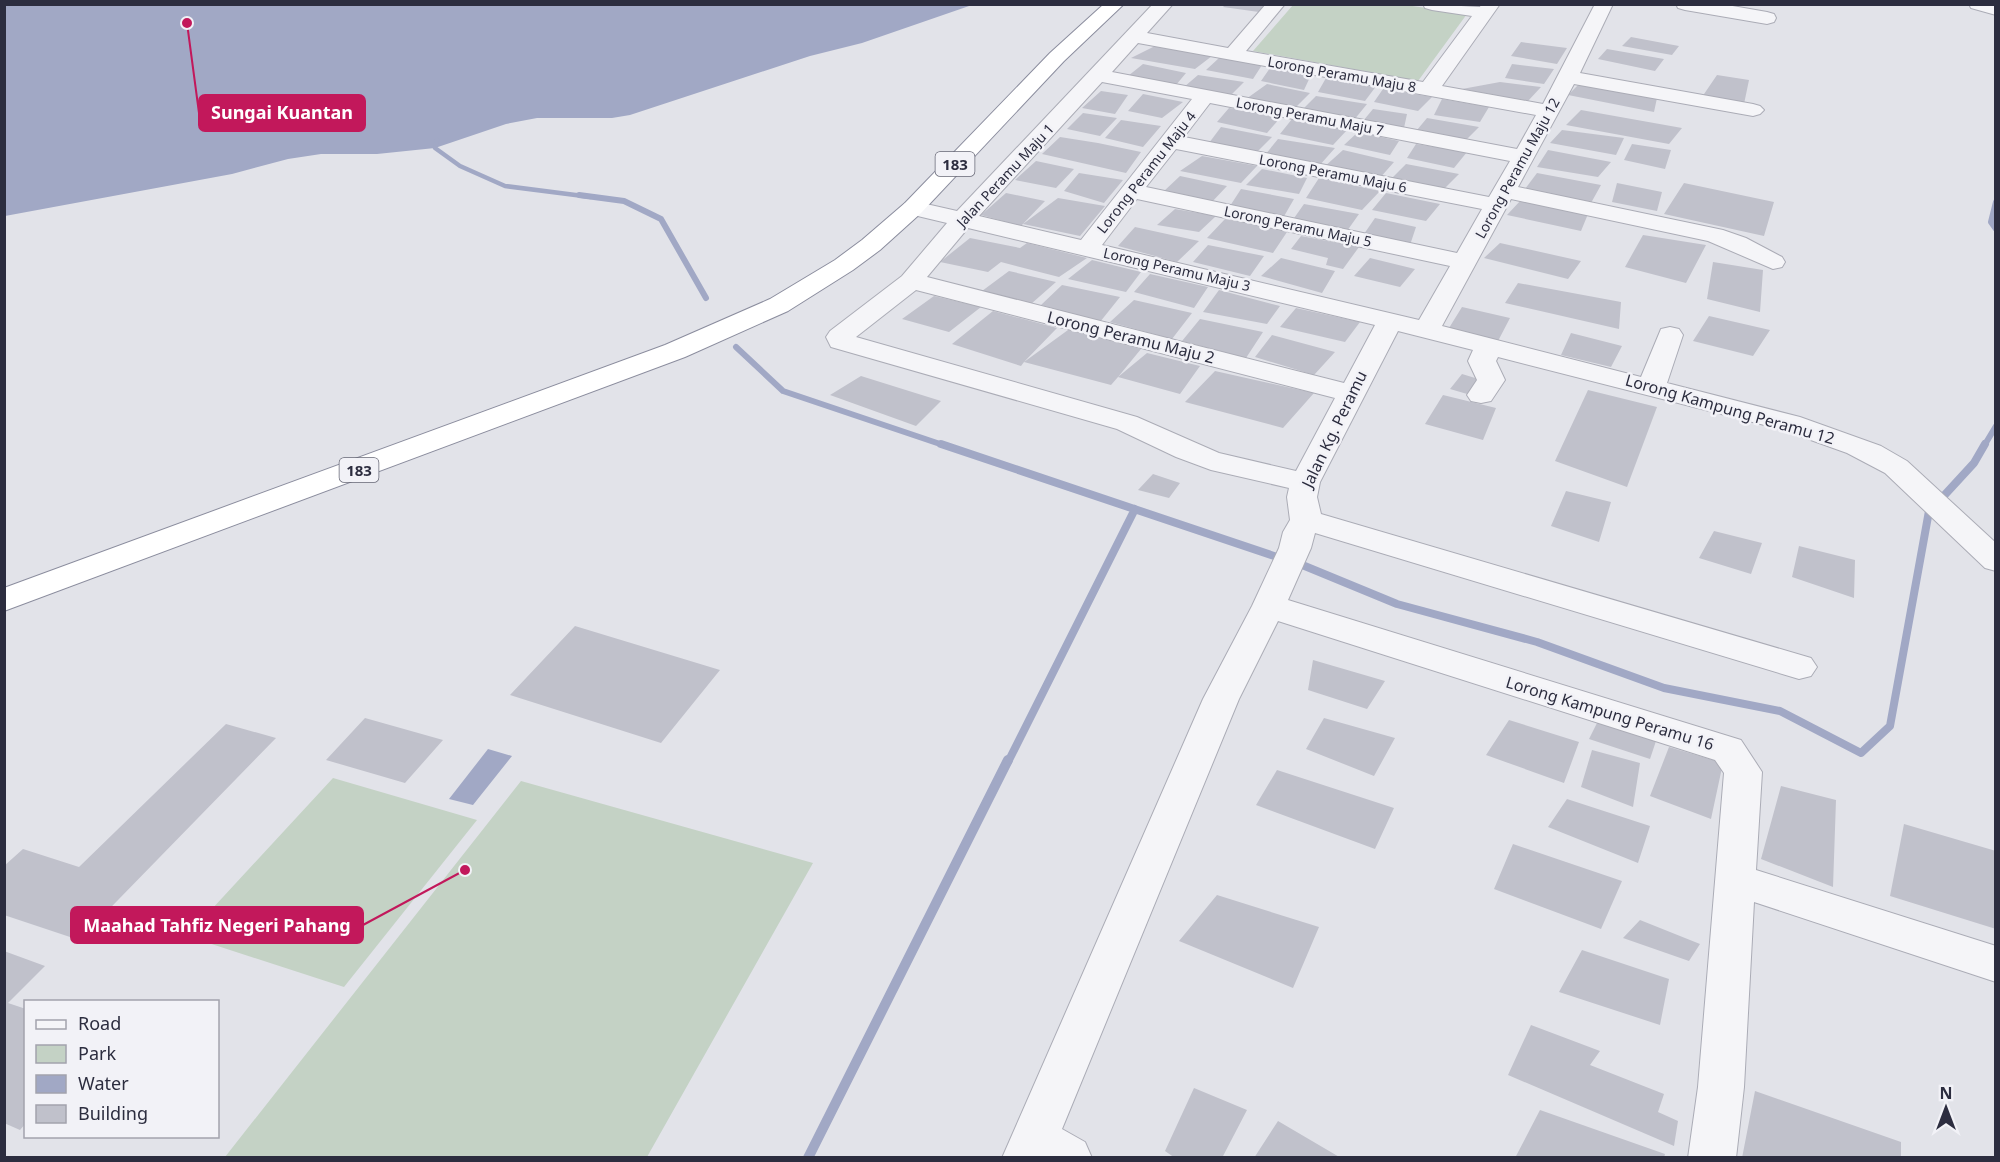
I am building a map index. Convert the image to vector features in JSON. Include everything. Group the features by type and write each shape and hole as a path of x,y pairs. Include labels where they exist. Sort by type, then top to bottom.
{"highway":[{"name":"183","path":"4,600 373,465 701,331 767,294 844,265 913,208 1057,57 1115,4"},
{"name":"183","path":"767,294 820,257 888,203 990,101 1062,23"},
{"name":"183","path":"4,578 701,331"}],"street":[{"name":"Jalan Peramu Maju 1","path":"1164,4 963,219 911,281 839,336 841,340 1149,430 1195,454 1226,464 1305,482"},
{"path":"1233,54 1276,4"},
{"path":"1432,4 1488,9"},
{"name":"Lorong Peramu Maju 12","path":"1427,329 1568,77 1604,4"},
{"path":"1685,4 1767,18"},
{"path":"1978,4 1995,10"},
{"path":"1429,89 1488,9"},
{"name":"Lorong Peramu Maju 8","path":"1135,37 1548,111"},
{"name":"Lorong Peramu Maju 7","path":"1097,75 1523,157"},
{"path":"1568,77 1753,110"},
{"name":"Lorong Peramu Maju 4","path":"1088,247 1205,96"},
{"name":"Lorong Peramu Maju 6","path":"1170,141 1714,235 1737,243 1773,262"},
{"name":"Lorong Peramu Maju 5","path":"1132,191 1464,262"},
{"name":"Lorong Peramu Maju 3","path":"913,208 1088,247 1427,329"},
{"name":"Lorong Peramu Maju 2","path":"911,281 1350,393"},
{"name":"Jalan Kg. Peramu","path":"1288,562 1305,482 1350,393 1391,320"},
{"name":"Lorong Kampung Peramu 12","path":"1427,329 1790,423 1865,449 1896,468 1995,561"},
{"path":"1652,386 1670,335"},
{"path":"1481,395 1491,380 1482,360 1489,345"},
{"path":"1043,1151 1221,699 1288,562 1799,667"},
{"name":"Lorong Kampung Peramu 16","path":"1288,562 1728,750 1743,772 1721,1087 1712,1158"},
{"path":"1735,879 1995,964"}],"green space":[{"path":"1399,4 1467,14 1418,81 1253,51 1293,5"},
{"path":"333,778 477,820 344,987 187,936"},
{"path":"521,781 813,863 647,1157 225,1157"}],"water":[{"path":"5,4 972,5 862,43 810,56 630,115 612,118 537,118 506,124 435,148 377,154 321,154 288,159 232,174 5,216"},
{"path":"488,749 512,756 473,805 449,799"}],"building":[{"path":"1225,5 1264,5 1259,12 1223,7"},
{"path":"1631,37 1679,46 1672,55 1622,46"},
{"path":"1521,42 1567,48 1557,64 1511,56"},
{"path":"1155,46 1212,56 1195,69 1131,58"},
{"path":"1607,49 1664,59 1655,71 1598,59"},
{"path":"1219,58 1262,65 1253,79 1206,70"},
{"path":"1143,64 1186,73 1176,85 1128,76"},
{"path":"1512,64 1554,69 1544,84 1505,78"},
{"path":"1270,68 1311,75 1304,90 1261,81"},
{"path":"1198,75 1244,82 1230,96 1184,87"},
{"path":"1717,75 1749,80 1744,104 1702,97"},
{"path":"1326,78 1377,85 1365,101 1318,92"},
{"path":"1500,82 1541,87 1528,101 1462,89"},
{"path":"1267,84 1310,93 1295,108 1246,99"},
{"path":"1579,84 1657,98 1654,112 1568,95"},
{"path":"1383,89 1432,97 1418,111 1374,102"},
{"path":"1101,91 1128,95 1115,114 1082,108"},
{"path":"1143,94 1183,102 1162,118 1128,111"},
{"path":"1316,96 1367,104 1354,120 1303,109"},
{"path":"1442,99 1489,107 1480,122 1434,115"},
{"path":"1229,108 1281,117 1267,133 1217,122"},
{"path":"1373,109 1407,114 1404,128 1363,121"},
{"path":"1581,110 1682,128 1669,144 1566,125"},
{"path":"1083,113 1117,118 1100,136 1067,129"},
{"path":"1427,118 1479,127 1465,141 1417,130"},
{"path":"1292,119 1348,129 1333,145 1280,134"},
{"path":"1121,120 1161,126 1143,147 1105,138"},
{"path":"1221,127 1272,137 1255,154 1209,143"},
{"path":"1562,130 1624,138 1616,155 1550,143"},
{"path":"1358,132 1399,141 1390,155 1344,145"},
{"path":"1060,137 1141,152 1126,173 1042,154"},
{"path":"1278,139 1335,148 1319,166 1265,155"},
{"path":"1416,144 1467,152 1454,168 1407,158"},
{"path":"1632,144 1671,150 1665,169 1624,160"},
{"path":"1343,150 1394,162 1379,179 1323,168"},
{"path":"1548,150 1611,162 1598,177 1537,167"},
{"path":"1202,156 1257,166 1241,183 1180,171"},
{"path":"1036,161 1074,169 1056,188 1015,180"},
{"path":"1406,164 1459,174 1441,192 1391,179"},
{"path":"1262,169 1307,178 1299,194 1246,185"},
{"path":"1079,173 1123,180 1104,203 1064,191"},
{"path":"1537,173 1601,185 1591,203 1525,189"},
{"path":"1180,176 1227,186 1211,203 1163,192"},
{"path":"1319,178 1380,191 1362,210 1306,198"},
{"path":"1617,183 1662,192 1657,211 1612,202"},
{"path":"1684,183 1774,202 1764,236 1664,214"},
{"path":"1241,189 1294,199 1283,218 1230,206"},
{"path":"1006,193 1045,201 1021,226 981,215"},
{"path":"1386,193 1440,204 1426,221 1372,210"},
{"path":"1058,198 1105,206 1080,236 1023,224"},
{"path":"1521,200 1588,214 1581,231 1507,215"},
{"path":"1304,204 1359,214 1347,231 1292,221"},
{"path":"1175,209 1216,216 1199,232 1157,225"},
{"path":"1375,218 1416,227 1410,245 1364,234"},
{"path":"1225,219 1287,232 1273,253 1207,238"},
{"path":"1135,227 1199,241 1177,262 1118,246"},
{"path":"1643,235 1706,245 1686,283 1625,267"},
{"path":"1301,236 1359,247 1343,269 1326,265 1328,258 1291,249"},
{"path":"970,238 1020,248 1027,243 1087,258 1059,277 1001,262 988,272 940,262"},
{"path":"1500,243 1581,261 1568,279 1484,258"},
{"path":"1208,245 1264,256 1250,276 1193,262"},
{"path":"1281,258 1335,271 1322,293 1261,276"},
{"path":"1370,258 1415,269 1400,287 1354,276"},
{"path":"1092,260 1141,272 1126,292 1068,279"},
{"path":"1713,262 1763,270 1760,312 1707,299"},
{"path":"1009,271 1056,282 1031,304 982,291"},
{"path":"1150,274 1208,287 1194,308 1134,292"},
{"path":"1518,283 1621,302 1619,329 1505,303"},
{"path":"1062,285 1120,297 1100,322 1041,305"},
{"path":"1219,290 1280,306 1267,324 1203,312"},
{"path":"934,296 981,307 949,332 902,319"},
{"path":"1134,300 1192,313 1172,339 1110,322"},
{"path":"1462,307 1510,318 1498,341 1449,328"},
{"path":"1296,308 1360,322 1345,342 1280,327"},
{"path":"993,311 1057,328 1021,366 952,344"},
{"path":"1709,316 1770,330 1753,356 1693,341"},
{"path":"1200,319 1263,332 1246,358 1182,341"},
{"path":"1068,330 1141,349 1111,385 1024,362"},
{"path":"1571,333 1622,346 1611,367 1561,355"},
{"path":"1272,335 1335,352 1314,375 1255,357"},
{"path":"1147,353 1200,366 1180,394 1118,377"},
{"path":"1215,371 1314,393 1283,428 1185,402"},
{"path":"1462,374 1485,381 1474,396 1450,389"},
{"path":"861,376 941,401 916,426 830,395"},
{"path":"1588,390 1657,407 1627,487 1555,461"},
{"path":"1443,395 1496,408 1483,440 1425,424"},
{"path":"1153,474 1180,483 1169,498 1138,490"},
{"path":"1566,491 1611,502 1599,542 1551,526"},
{"path":"1714,531 1762,543 1751,574 1699,558"},
{"path":"1799,546 1855,560 1854,598 1792,577"},
{"path":"575,626 720,670 661,743 510,695"},
{"path":"1313,660 1385,681 1367,709 1308,690"},
{"path":"365,718 443,740 405,783 326,760"},
{"path":"1324,718 1395,738 1374,776 1306,749"},
{"path":"1509,720 1579,742 1564,783 1486,755"},
{"path":"1598,721 1656,741 1650,759 1589,739"},
{"path":"226,724 276,738 79,940 4,915 4,866 23,849 79,867"},
{"path":"1669,747 1723,763 1711,819 1650,796"},
{"path":"1592,750 1640,763 1633,807 1581,787"},
{"path":"1277,770 1394,808 1375,849 1256,805"},
{"path":"1781,786 1836,800 1833,887 1761,859"},
{"path":"1567,799 1650,826 1638,863 1548,827"},
{"path":"1904,824 1996,851 1996,929 1890,896"},
{"path":"1513,844 1622,881 1601,929 1494,889"},
{"path":"1217,895 1319,927 1293,988 1179,941"},
{"path":"1640,920 1700,944 1689,961 1623,938"},
{"path":"1582,950 1669,979 1660,1025 1559,992"},
{"path":"4,951 45,966 8,1003 24,1008 24,1125 20,1130 4,1123"},
{"path":"1531,1025 1600,1051 1590,1065 1664,1094 1658,1112 1678,1121 1674,1146 1508,1075"},
{"path":"1194,1088 1247,1110 1222,1158 1175,1158 1165,1151"},
{"path":"1755,1091 1901,1142 1901,1158 1742,1158"},
{"path":"1540,1110 1665,1154 1664,1158 1515,1158"},
{"path":"1278,1121 1341,1158 1254,1158"}],"waterway":[{"path":"437,140 435,148 460,166 505,186 591,197"},
{"path":"579,195 624,201 661,219 706,298"},
{"path":"1996,202 1991,222 1996,229"},
{"path":"736,347 783,391 946,446"},
{"path":"1984,446 1996,426"},
{"path":"941,444 1135,509"},
{"path":"1940,500 1974,463 1985,444"},
{"path":"1008,762 1135,509"},
{"path":"1135,509 1283,559"},
{"path":"1295,562 1397,604 1537,642 1664,688 1780,711 1861,753 1890,726 1929,511"},
{"path":"808,1158 1008,760"}],"place":[{"name":"Sungai Kuantan","path":"187,23"},
{"name":"Maahad Tahfiz Negeri Pahang","path":"465,870"}]}
